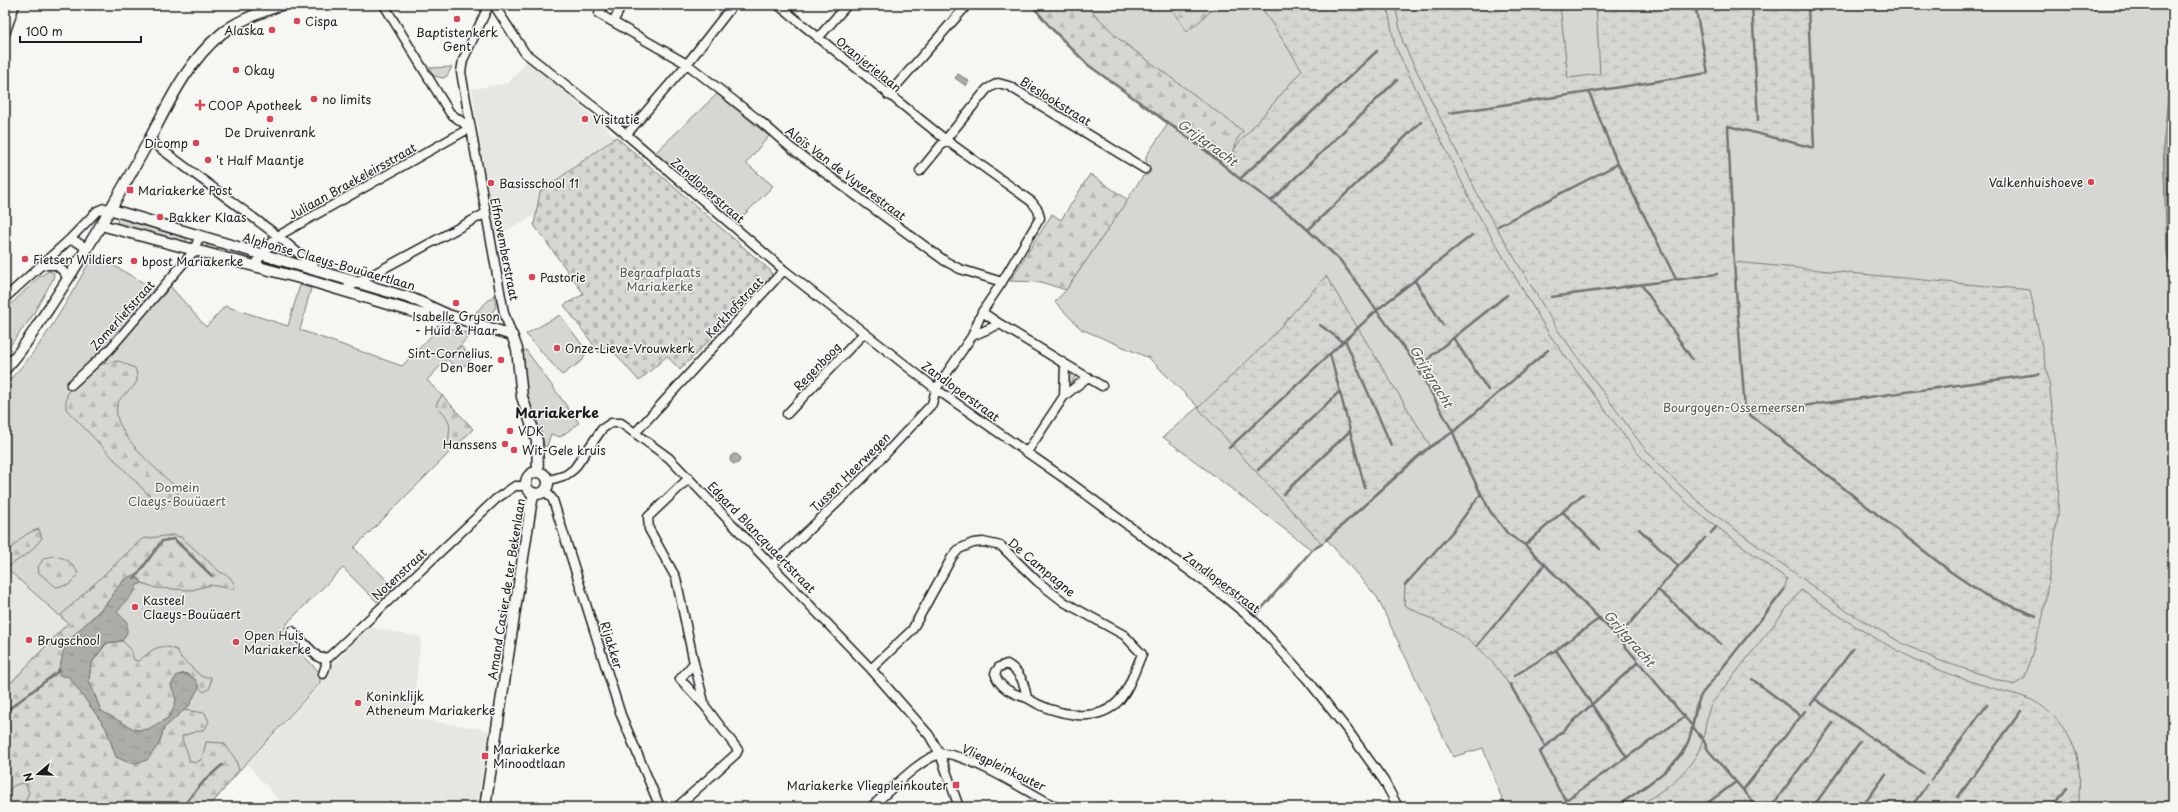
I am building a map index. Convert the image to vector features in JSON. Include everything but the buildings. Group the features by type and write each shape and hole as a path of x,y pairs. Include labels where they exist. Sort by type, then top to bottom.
{"street":[{"path":"5,34 15,5"},
{"path":"5,369 17,356 68,278 149,140 166,105 201,54 222,34 246,19 281,5"},
{"path":"384,5 450,113 470,128"},
{"name":"Elfnovemberstraat","path":"489,5 464,60 461,72 504,313 512,335"},
{"name":"Zandloperstraat","path":"494,5 525,53 626,135 784,270 936,389 1027,452 1225,597 1255,622 1307,679 1349,732 1384,781 1398,807"},
{"name":"Aloïs Van de Vyverestraat","path":"604,5 599,14 687,64 760,121 791,148 945,261 960,269 1002,282"},
{"path":"613,22 622,5"},
{"path":"626,135 687,64 733,5"},
{"name":"Oranjerielaan","path":"778,5 888,95 946,140 1032,202 1038,210 1040,218 1038,224 1002,282"},
{"path":"818,38 847,5"},
{"path":"888,95 967,5"},
{"name":"Bieslookstraat","path":"946,140 987,89 998,83 1003,83 1145,170"},
{"name":"Juliaan Braekeleirsstraat","path":"255,266 261,255 278,236 470,128"},
{"path":"149,140 278,236 322,273"},
{"path":"920,171 946,140"},
{"path":"5,298 70,240 97,211 104,208 109,209"},
{"name":"Alphonse Claeys-Bouüaertlaan","path":"109,209 199,237 413,299 448,315 512,335"},
{"path":"342,291 356,282 486,213"},
{"name":"Alphonse Claeys-Bouüaertlaan","path":"100,225 255,266 421,314 448,315"},
{"name":"Zomerliefstraat","path":"71,385 109,350 194,251 199,237"},
{"path":"70,240 77,242 86,248"},
{"path":"41,265 56,265 68,278"},
{"name":"Kerkhofstraat","path":"636,432 784,270"},
{"name":"Tussen Heerwegen","path":"772,565 869,472 932,404 936,389 972,336 982,312 1002,282"},
{"path":"982,312 1102,386"},
{"path":"972,336 1000,324"},
{"name":"Regenboog","path":"787,414 864,333"},
{"path":"512,335 517,349 522,397 537,441 538,472"},
{"path":"1064,396 1065,364"},
{"path":"1027,452 1064,396 1088,377"},
{"name":"Edgard Blancquaertstraat","path":"546,486 566,476 574,469 600,429 611,423 621,423 636,432 669,458 689,478 871,668 930,735 940,754 959,807"},
{"path":"538,472 544,475 546,486 540,493 530,490 529,476 538,472"},
{"path":"689,478 648,517 647,523 676,578 694,663 705,706"},
{"name":"Notenstraat","path":"325,658 334,653 496,499 515,486 530,490"},
{"name":"Rijakker","path":"546,486 553,500 621,715 660,807"},
{"name":"Amand Casier de ter Bekenlaan","path":"485,807 531,505 530,490"},
{"name":"De Campagne","path":"871,668 912,630 952,557 960,549 972,543 992,543 1001,546 1037,581 1064,602 1124,635 1142,654 1124,693 1117,703 1105,713 1091,716 1055,711 1012,693 1000,684 995,673 999,667 1007,664 1018,672 1023,679 1027,698"},
{"path":"292,631 317,656 325,658 326,665 323,674"},
{"path":"677,807 736,754 738,750 736,744 705,706 680,680 694,663"},
{"path":"871,807 916,767 940,754"},
{"name":"Vliegpleinkouter","path":"940,754 959,757 1056,807"}],"shaded area":[{"path":"528,60 616,137 540,192 536,214 495,237 472,89 508,83"},
{"name":"Brugschool","path":"5,567 68,623 5,689"},
{"name":"Koninklijk Atheneum Mariakerke","path":"368,627 421,637 412,718 489,730 477,807 285,807 247,764 318,687 330,667"}],"green space":[{"name":"Bourgoyen-Ossemeersen","path":"1034,5 2173,5 2173,807 1505,807 1483,748 1453,757 1377,597 1327,540 1312,550 1163,437 1198,407 1149,358 1081,329 1055,302 1066,290 1143,176 1149,174 1151,171 1146,162 1146,156 1168,124 1088,65 1051,28 1035,9"},
{"path":"1034,5 1086,5 1119,39 1243,131 1236,141 1234,159 1218,161 1088,65 1051,28 1035,9"},
{"path":"1170,5 1218,5 1187,32"},
{"path":"1260,5 1387,5 1395,46 1475,209 1549,334 1635,450 1656,474 1697,512 1787,579 1784,590 1776,602 1701,695 1695,707 1689,741 1682,754 1674,764 1616,807 1571,807 1559,790 1540,752 1545,746 1506,680 1487,656 1468,640 1404,605 1405,585 1454,530 1480,495 1453,432 1413,360 1340,260 1295,218 1240,179 1218,161 1234,159 1234,149 1302,70"},
{"path":"1395,5 1560,5 1568,78 1600,74 1596,5 1808,5 1814,148 1728,126 1734,262 2030,290 2049,381 2059,473 2058,516 2043,616 2025,678 2014,685 1938,660 1900,642 1848,612 1703,506 1662,468 1641,444 1557,329 1483,205 1403,43"},
{"path":"452,67 447,76 443,78 434,76 429,68"},
{"path":"717,94 769,136 746,163 773,186 735,224 655,153"},
{"name":"Begraafplaats Mariakerke","path":"616,137 771,271 772,276 680,370 667,356 639,381 608,345 599,353 564,305 584,294 534,225 540,192"},
{"path":"1090,174 1128,200 1066,290 1041,282 1010,281 1052,214 1061,220"},
{"path":"119,218 186,238 187,240 184,243 118,226 117,220"},
{"path":"207,244 253,257 253,260 207,249"},
{"path":"279,244 298,258 298,259 272,253"},
{"name":"Domein Claeys-Bouüaert","path":"94,254 164,295 170,286 206,327 225,306 288,326 300,285 311,288 300,330 402,366 437,330 437,325 471,334 455,351 461,346 472,358 459,371 447,359 427,380 473,429 354,548 394,587 377,602 343,568 289,621 282,633 320,673 320,683 239,771 209,807 5,807 5,689 68,623 5,567 5,384 19,370 43,339"},
{"path":"270,262 336,281 337,284 268,266"},
{"path":"49,271 54,273 53,279 31,318 5,352 5,310 39,277"},
{"path":"1326,276 1431,447 1322,544 1198,408 1264,345"},
{"path":"358,287 414,303 429,311 357,291"},
{"path":"494,295 496,307 489,316 476,312"},
{"path":"560,315 586,350 583,360 562,375 526,334"},
{"path":"526,350 579,423 560,437 551,434 547,446 544,446 527,394 522,351"},
{"path":"119,361 135,368 137,379 134,386 121,398 117,409 119,422 136,449 180,491 162,509 66,409 70,388 81,374 99,365"},
{"path":"1071,372 1076,375 1069,387 1067,385 1068,374"},
{"path":"442,395 473,429 452,451 449,444 450,430 448,420 436,405"},
{"path":"39,529 42,538 30,552 9,566 5,565 5,555 16,543 28,533"},
{"path":"172,535 181,537 220,572 230,577 235,585 233,589 210,585 192,590 156,588 142,583 139,578 124,579 118,590 79,631 71,642 65,653 62,665 106,728 116,757 130,763 147,759 159,744 164,728 183,710 205,713 209,722 205,729 182,736 189,761 195,763 202,759 206,742 224,743 236,760 239,771 209,807 23,807 29,792 25,783 13,786 7,793 5,801 5,689 68,623 60,616 142,539"},
{"path":"53,556 68,561 76,570 78,574 69,585 56,587 39,573 38,567 44,558"},
{"path":"1801,590 1866,632 1917,660 1968,681 2027,698 2043,707 2058,721 2070,738 2074,747 2079,768 2079,807 1638,807 1683,773 1690,764 1701,745 1712,703"},
{"path":"122,641 130,648 134,660 138,661 156,648 165,647 177,650 182,659 202,677 211,677 210,688 204,692 189,675 185,673 181,674 171,685 176,700 175,706 168,718 156,726 143,731 129,727 101,711 89,680 91,664 107,643"}],"water":[{"path":"2173,50 2173,274 2167,254 2163,146"},
{"path":"958,74 969,81 966,86 955,78"},
{"path":"733,454 737,454 739,455 739,463 733,464 730,461 730,457"},
{"path":"135,575 142,583 136,586 136,590 117,612 127,622 127,633 122,641 106,643 91,664 89,680 101,711 136,730 148,729 168,718 172,712 176,700 171,685 177,675 187,674 196,680 199,687 189,706 164,728 159,744 147,760 138,763 130,763 116,757 106,728 69,677 62,676 57,671 64,648 70,640 105,606 124,580"}],"waterway":[{"name":"Grijtgracht","path":"1034,5 1035,9 1051,28 1088,65 1203,148 1240,179 1295,218 1340,260 1413,360 1453,432 1463,458 1490,511 1508,534 1525,545 1616,635 1703,739 1708,750 1758,807"},
{"path":"1676,279 1616,160 1589,92 1708,73 1695,5"},
{"path":"1752,5 1758,120"},
{"path":"1808,5 1814,148 1728,126 1734,263 1745,411 1951,572 1985,595 2036,616"},
{"path":"1240,179 1377,51"},
{"path":"1271,201 1397,80"},
{"path":"1449,113 1589,92"},
{"path":"1308,230 1421,122"},
{"path":"1498,226 1618,164"},
{"path":"1229,448 1377,310 1472,235"},
{"path":"1551,297 1717,274"},
{"path":"1415,281 1443,325"},
{"path":"1641,284 1692,359"},
{"path":"1420,372 1432,355 1507,295"},
{"path":"1320,325 1343,342"},
{"path":"1454,339 1488,390"},
{"path":"1345,340 1391,445"},
{"path":"1326,540 1424,451 1453,432 1548,350"},
{"path":"1330,354 1365,488"},
{"path":"1746,411 1766,411 2039,374"},
{"path":"1258,470 1340,391"},
{"path":"1283,494 1350,431"},
{"path":"1525,545 1583,494"},
{"path":"1405,585 1454,530 1480,495"},
{"path":"1563,512 1600,549"},
{"path":"1711,533 1716,527"},
{"path":"1639,529 1678,566"},
{"path":"1626,628 1675,570 1705,538"},
{"path":"135,578 162,541 174,539 212,576"},
{"path":"1257,614 1312,550 1322,544"},
{"path":"1477,646 1545,564"},
{"path":"1658,590 1721,644"},
{"path":"1616,807 1666,770 1683,752 1690,736 1701,695 1784,590"},
{"path":"1600,618 1556,650 1627,758"},
{"path":"1815,699 1853,649"},
{"path":"1514,676 1556,650"},
{"path":"1638,662 1540,752 1559,790 1566,800 1684,717"},
{"path":"5,712 60,670"},
{"path":"1752,679 1801,716"},
{"path":"1510,684 1545,746"},
{"path":"1811,704 1815,699 1923,773"},
{"path":"1931,780 1987,705"},
{"path":"1743,790 1805,711"},
{"path":"1958,797 2021,711"},
{"path":"1771,807 1833,723"},
{"path":"1813,807 1860,742"},
{"path":"182,807 204,781 222,765"},
{"path":"1862,807 1886,774"},
{"path":"1702,807 1736,782"},
{"path":"1911,807 1927,785"},
{"path":"2053,807 2067,788"},
{"path":"1951,807 1954,803"}],"place":[{"name":"Baptistenkerk Gent","path":"457,19"},
{"name":"Cispa","path":"297,21"},
{"name":"Alaska","path":"272,30"},
{"name":"Okay","path":"236,70"},
{"name":"no limits","path":"314,99"},
{"name":"COOP Apotheek","path":"200,105"},
{"name":"De Druivenrank","path":"270,119"},
{"name":"Visitatie","path":"585,119"},
{"name":"Dicomp","path":"196,143"},
{"name":"'t Half Maantje","path":"208,160"},
{"name":"Valkenhuishoeve","path":"2091,182"},
{"name":"Basisschool 11","path":"491,183"},
{"name":"Mariakerke Post","path":"130,190"},
{"name":"Bakker Klaas","path":"160,217"},
{"name":"Fietsen Wildiers","path":"25,259"},
{"name":"bpost Mariakerke","path":"134,261"},
{"name":"Pastorie","path":"532,277"},
{"name":"Isabelle Gryson - Huid & Haar","path":"456,303"},
{"name":"Onze-Lieve-Vrouwkerk","path":"557,348"},
{"name":"Sint-Cornelius. Den Boer","path":"501,360"},
{"name":"VDK","path":"510,431"},
{"name":"Hanssens","path":"505,444"},
{"name":"Wit-Gele kruis","path":"514,450"},
{"name":"Kasteel Claeys-Bouüaert","path":"135,607"},
{"name":"Brugschool","path":"29,640"},
{"name":"Open Huis Mariakerke","path":"236,642"},
{"name":"Koninklijk Atheneum Mariakerke","path":"358,703"},
{"name":"Mariakerke Minoodtlaan","path":"485,756"},
{"name":"Mariakerke Vliegpleinkouter","path":"956,785"}],"district":[{"name":"Mariakerke","path":"557,412"}]}
